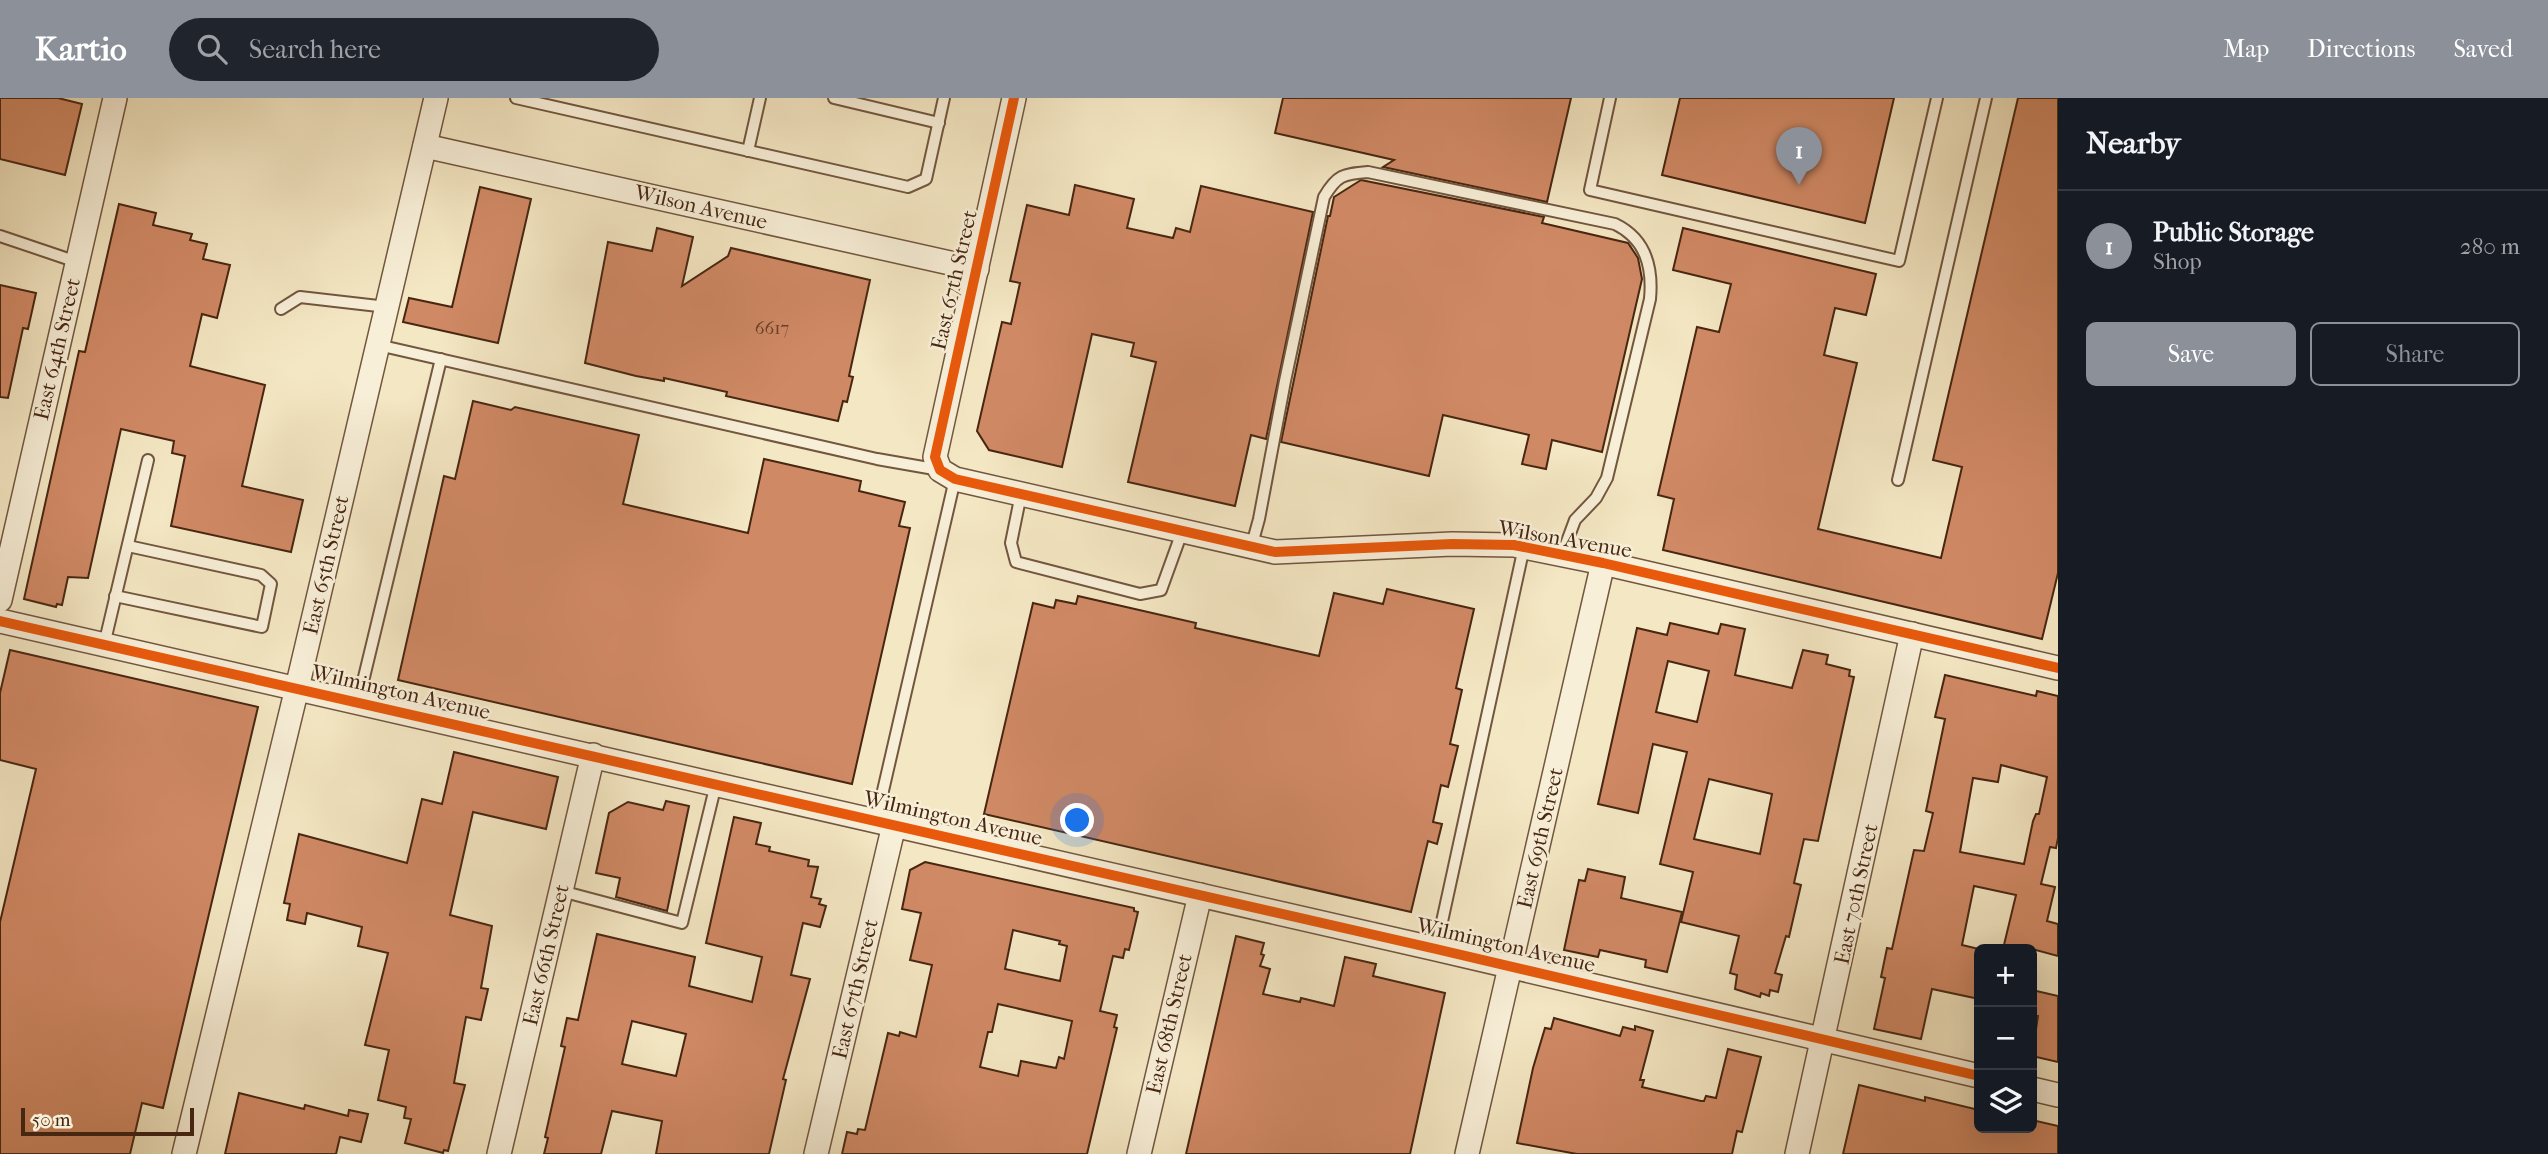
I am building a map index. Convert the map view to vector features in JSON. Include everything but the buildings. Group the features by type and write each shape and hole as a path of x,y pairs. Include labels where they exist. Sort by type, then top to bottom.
{"street":[{"name":"East 64th Street","path":"0,600 115,98"},
{"name":"East 65th Street","path":"184,1154 436,98"},
{"name":"East 67th Street","path":"948,475 935,457 937,445 1014,98"},
{"name":"Wilson Avenue","path":"425,146 977,269"},
{"name":"Wilson Avenue","path":"948,475 1251,548 1285,552 1452,544 1524,547 2058,668"},
{"name":"East 69th Street","path":"1467,1154 1603,563"},
{"name":"Wilmington Avenue","path":"0,621 716,783 1974,1075"},
{"name":"East 70th Street","path":"1797,1154 1912,634"},
{"name":"East 66th Street","path":"499,1154 593,755"},
{"name":"East 67th Street","path":"816,1154 885,823"},
{"name":"East 68th Street","path":"1139,1154 1200,895"},
{"path":"2037,1090 2058,1095"}],"lane":[{"path":"516,98 908,187 926,179 944,98"},
{"path":"748,151 760,98"},
{"path":"834,98 939,123"},
{"path":"1611,98 1590,190 1899,261 1937,98"},
{"path":"1898,480 1986,98"},
{"path":"1251,548 1324,197 1333,182 1347,174 1368,172 1615,224 1628,230 1640,245 1652,272 1650,299 1607,478 1596,498 1575,520 1562,555"},
{"path":"0,236 77,262"},
{"path":"281,309 300,297 387,307"},
{"path":"378,345 948,475 885,823"},
{"path":"358,702 441,359"},
{"path":"104,645 148,460"},
{"path":"1021,494 1011,543 1016,562 1140,594 1161,590 1182,532"},
{"path":"116,596 262,627 271,584 261,575 128,546"},
{"path":"1436,949 1524,547"},
{"path":"561,891 682,923 716,783"}],"cycle path":[{"path":"1014,98 935,457 940,470 955,479 1275,552 1452,544 1514,545 2058,668"},
{"path":"0,621 1974,1075"}],"place":[{"name":"Public Storage","path":"1799,185"}]}
